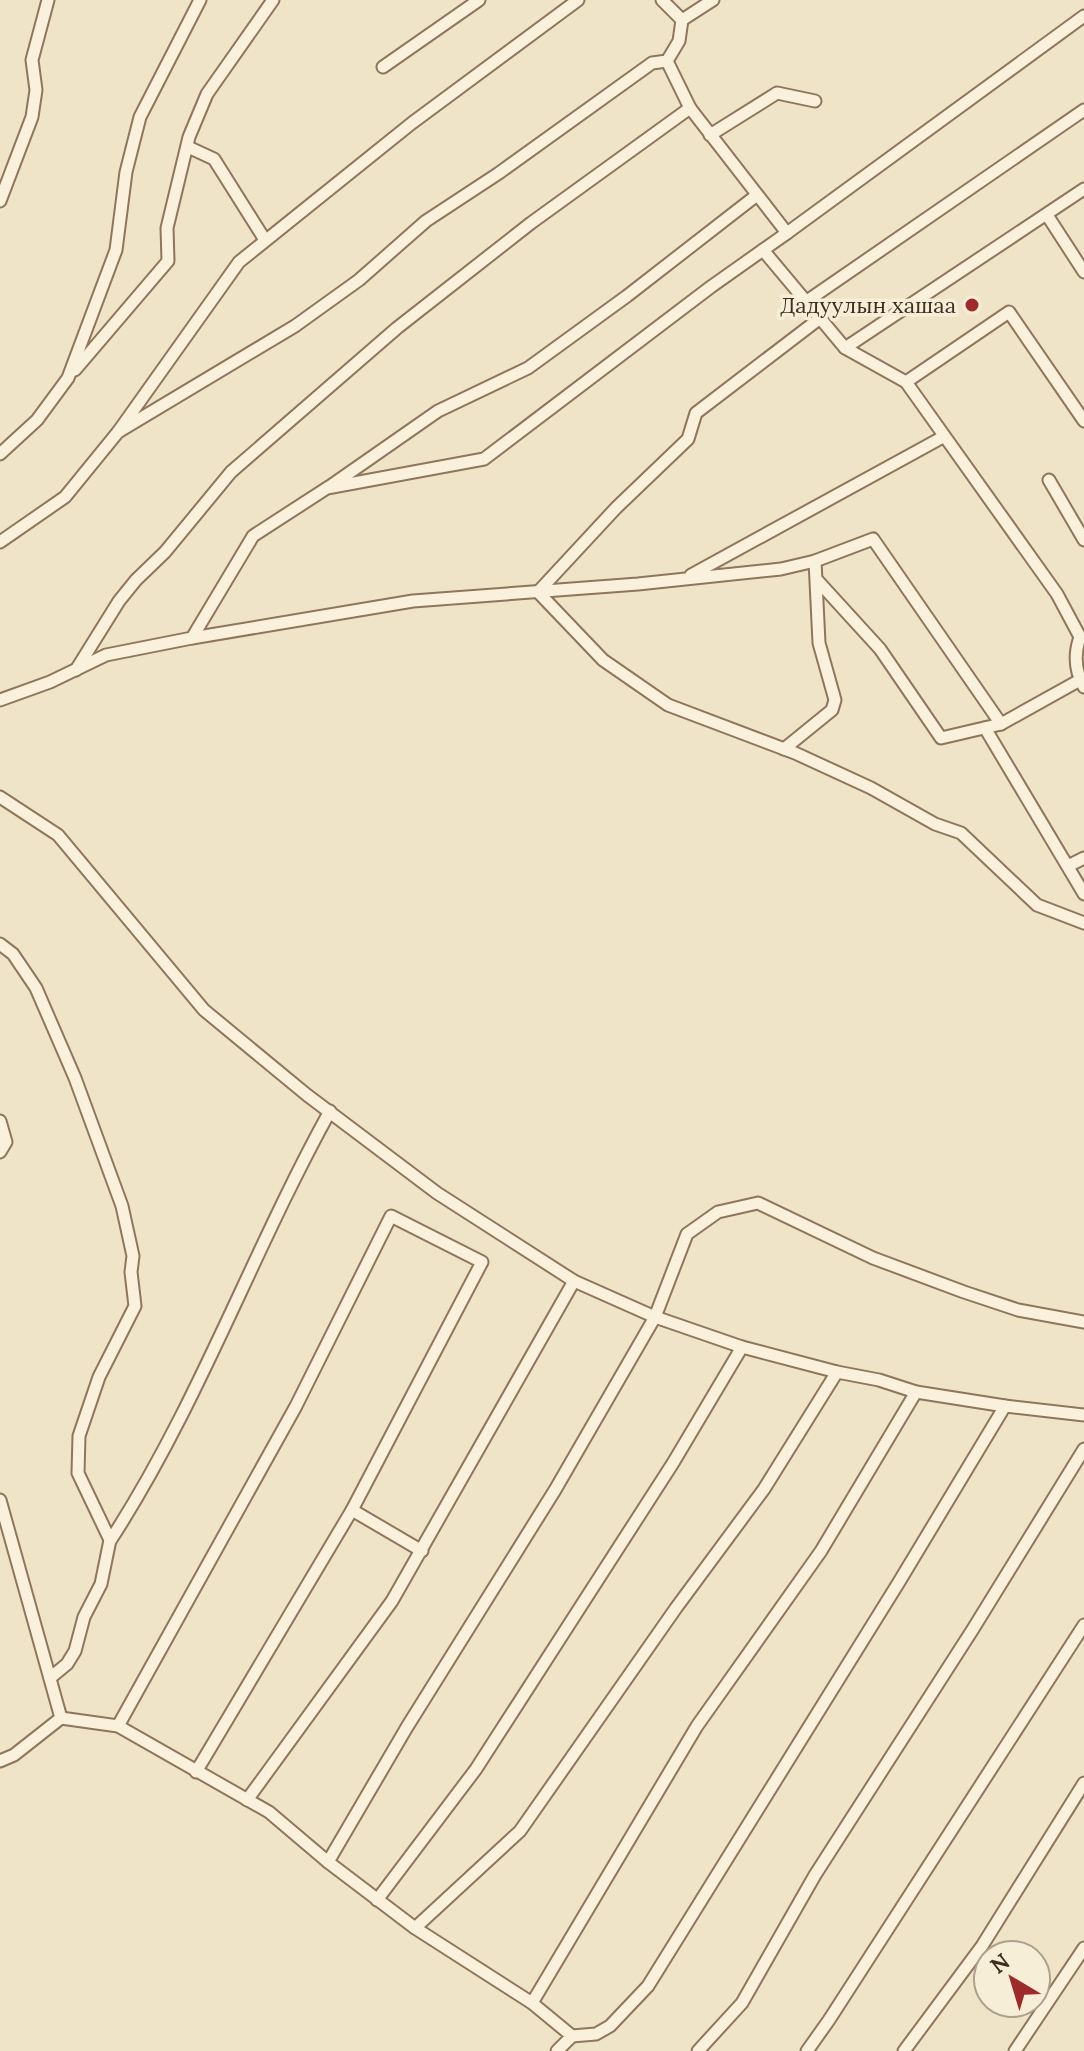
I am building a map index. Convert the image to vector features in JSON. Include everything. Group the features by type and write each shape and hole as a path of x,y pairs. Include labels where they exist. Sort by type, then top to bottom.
{"street":[{"path":"0,201 32,117 36,90 32,60 48,0"},
{"path":"68,378 116,250 126,172 140,117 200,0"},
{"path":"0,454 37,420 68,378 168,261 167,228 188,147 207,94 273,0"},
{"path":"383,67 479,0"},
{"path":"0,542 65,497 118,432 239,262 412,123 578,0"},
{"path":"662,0 682,20"},
{"path":"667,61 679,41 682,20 713,0"},
{"path":"327,488 484,459 763,250 1084,16"},
{"path":"118,432 295,326 359,280 426,221 499,173 652,63 667,61"},
{"path":"667,61 690,108 787,233"},
{"path":"710,135 777,93 815,101"},
{"path":"76,670 119,601 165,552 231,472 397,328 531,223 690,108"},
{"path":"807,301 1084,110"},
{"path":"188,147 214,159 265,240"},
{"path":"845,348 1084,189"},
{"path":"192,638 253,536 438,411 528,368 757,195"},
{"path":"1047,215 1084,272"},
{"path":"763,250 845,348 906,382 1057,594 1082,636 1076,647 1076,664 1082,684 1001,724 941,738 880,649 817,580"},
{"path":"906,382 1009,312 1084,421"},
{"path":"538,592 616,508 688,439 696,413 819,319"},
{"path":"685,579 943,437"},
{"path":"1049,480 1084,540"},
{"path":"0,700 50,682 106,655 192,638 413,601 781,569 815,561 873,539 1001,724"},
{"path":"784,749 832,710 835,700 819,643 815,561"},
{"path":"538,592 603,660 668,705 784,749 871,788 935,824 961,833 1037,905 1084,923"},
{"path":"985,728 1084,894"},
{"path":"0,797 58,835 204,1010 437,1193 574,1281 655,1317 742,1347 837,1372 879,1380 916,1392 1084,1415"},
{"path":"1068,866 1084,858"},
{"path":"0,944 13,954 36,988 75,1078 122,1206 133,1256 131,1272 135,1306 99,1377 79,1436 78,1473 110,1541"},
{"path":"50,1678 67,1664 75,1651 84,1617 101,1584 110,1541 148,1482 288,1189 330,1111"},
{"path":"0,1121 6,1142 0,1152"},
{"path":"328,1862 407,1727 555,1490 655,1317 687,1234 718,1212 758,1203 873,1258 964,1292 1018,1310 1084,1322"},
{"path":"118,1726 296,1406 391,1216 482,1262 352,1510 196,1772"},
{"path":"247,1800 392,1601 574,1281"},
{"path":"377,1900 476,1769 673,1463 742,1347"},
{"path":"415,1928 520,1831 676,1608 764,1489 837,1372"},
{"path":"532,2003 697,1726 821,1551 916,1392"},
{"path":"557,2051 572,2036 596,2034 610,2026 648,1986 1005,1406"},
{"path":"698,2051 742,2003 815,1875 1084,1449"},
{"path":"0,1500 61,1718"},
{"path":"352,1510 422,1551"},
{"path":"807,2051 1084,1625"},
{"path":"0,1761 14,1755 61,1718 118,1726 269,1812 377,1900 532,2003 572,2036"},
{"path":"904,2051 982,1946 1084,1783"},
{"path":"1015,2051 1084,1948"}],"place":[{"name":"Дадуулын хашаа","path":"972,305"}]}
